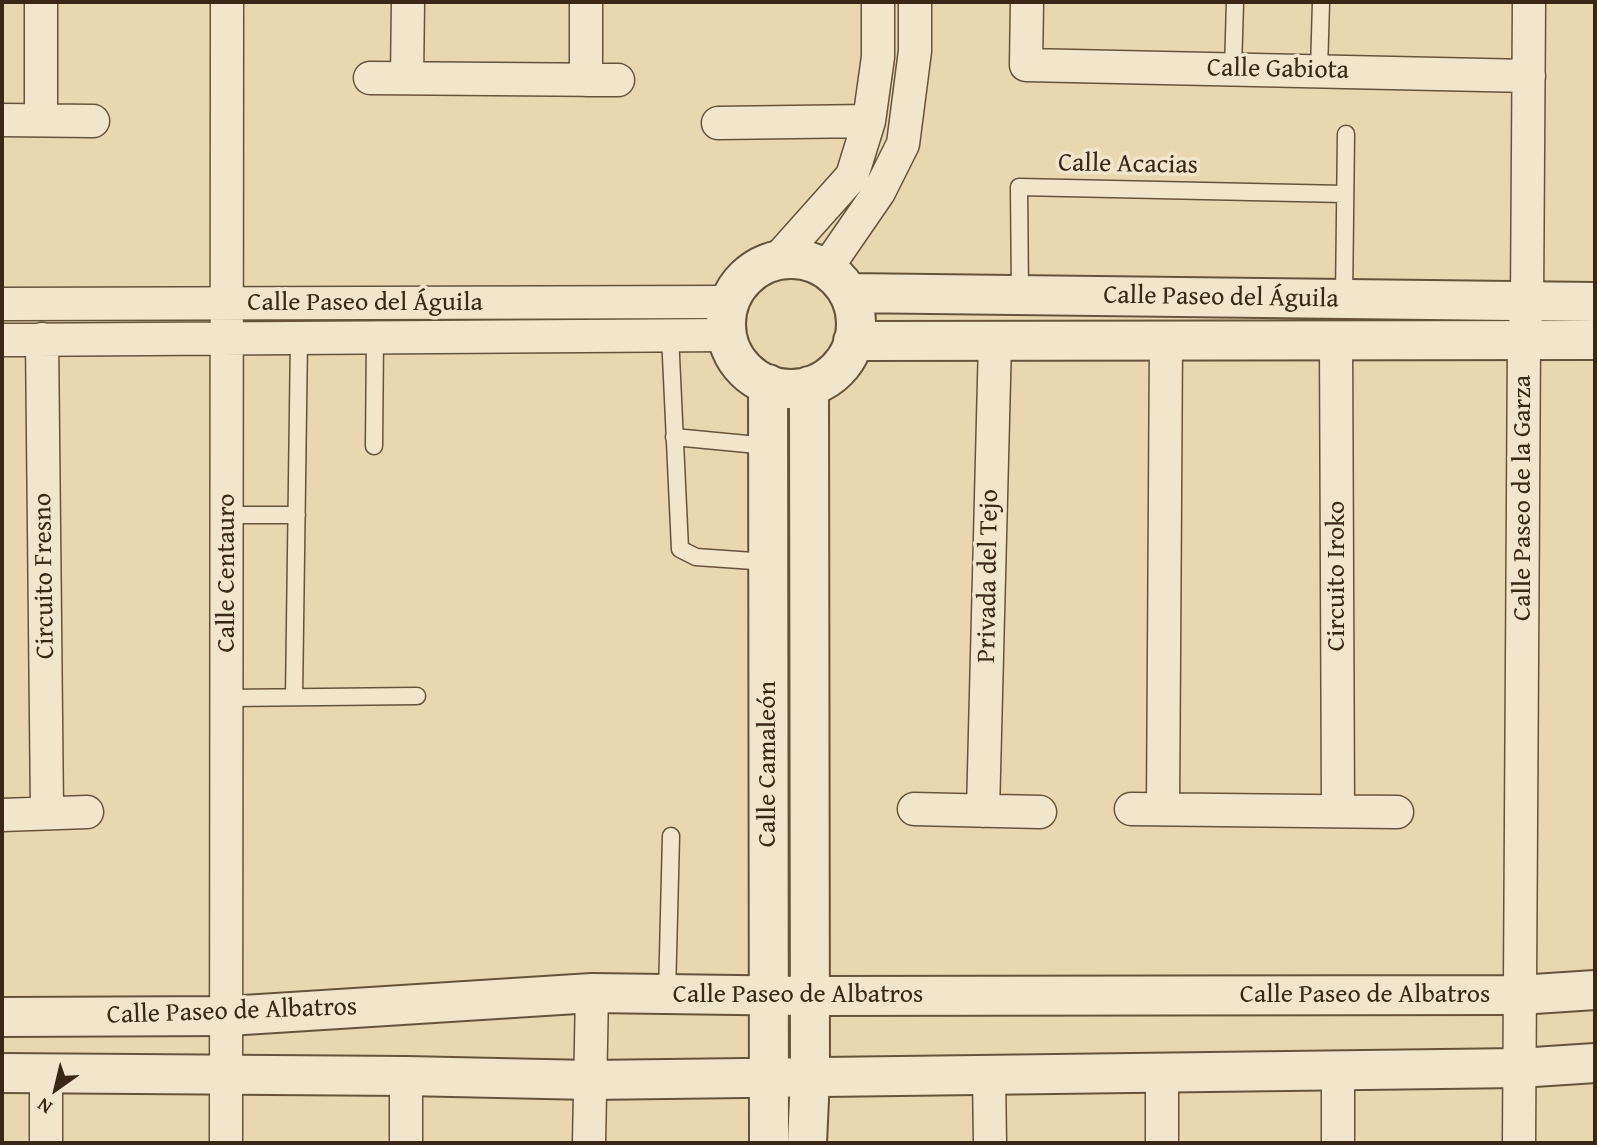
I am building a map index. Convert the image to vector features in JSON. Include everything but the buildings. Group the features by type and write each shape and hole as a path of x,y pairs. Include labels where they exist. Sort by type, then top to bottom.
{"street":[{"path":"41,2 41,120"},
{"name":"Calle Centauro","path":"226,1143 227,2"},
{"path":"407,78 408,2"},
{"path":"586,2 586,80"},
{"path":"777,260 852,176 869,121 878,57 878,2"},
{"path":"837,281 903,144 915,51 915,2"},
{"name":"Calle Gabiota","path":"1027,2 1027,65 1529,76"},
{"name":"Calle Paseo de la Garza","path":"1519,1143 1529,2"},
{"path":"370,78 618,80"},
{"path":"2,120 93,121"},
{"path":"718,123 869,121"},
{"path":"794,259 810,262 837,281 854,308 856,325 847,356 837,369 825,379 809,386 789,388 768,384 753,377 741,365 732,351 728,319 736,287 747,275 777,260 794,259"},
{"name":"Calle Paseo del Águila","path":"837,281 1020,295 1595,302"},
{"name":"Calle Paseo del Águila","path":"2,304 228,304 728,319"},
{"name":"Calle Paseo del Águila","path":"2,340 670,335 728,319"},
{"name":"Circuito Fresno","path":"42,339 47,812"},
{"name":"Circuito Iroko","path":"1336,340 1338,811"},
{"name":"Calle Paseo del Águila","path":"853,341 1595,340"},
{"name":"Privada del Tejo","path":"983,811 995,341"},
{"path":"1163,809 1166,341"},
{"name":"Calle Camaleón","path":"768,384 769,1143"},
{"name":"Calle Camaleón","path":"807,1143 810,1077 809,386"},
{"path":"914,809 1040,812"},
{"path":"1131,809 1397,812"},
{"path":"2,815 87,812"},
{"name":"Calle Paseo de Albatros","path":"2,1017 228,1016 592,993 810,996 1519,995 1595,990"},
{"path":"589,1143 592,993"},
{"path":"2,1073 590,1080 1519,1068 1595,1063"},
{"path":"1338,1069 1338,1143"},
{"path":"1162,1072 1162,1143"},
{"path":"46,1074 46,1143"},
{"path":"989,1074 990,1143"},
{"path":"406,1076 406,1143"}],"lane":[{"path":"1233,69 1235,2"},
{"path":"1319,71 1321,2"},
{"path":"1344,299 1346,134"},
{"name":"Calle Acacias","path":"1020,295 1019,187 1344,194"},
{"path":"670,335 680,549 696,557 768,562"},
{"path":"374,337 374,446"},
{"path":"294,697 299,338"},
{"path":"674,437 768,446"},
{"path":"228,515 297,515"},
{"path":"227,698 417,696"},
{"path":"667,994 671,836"}]}
